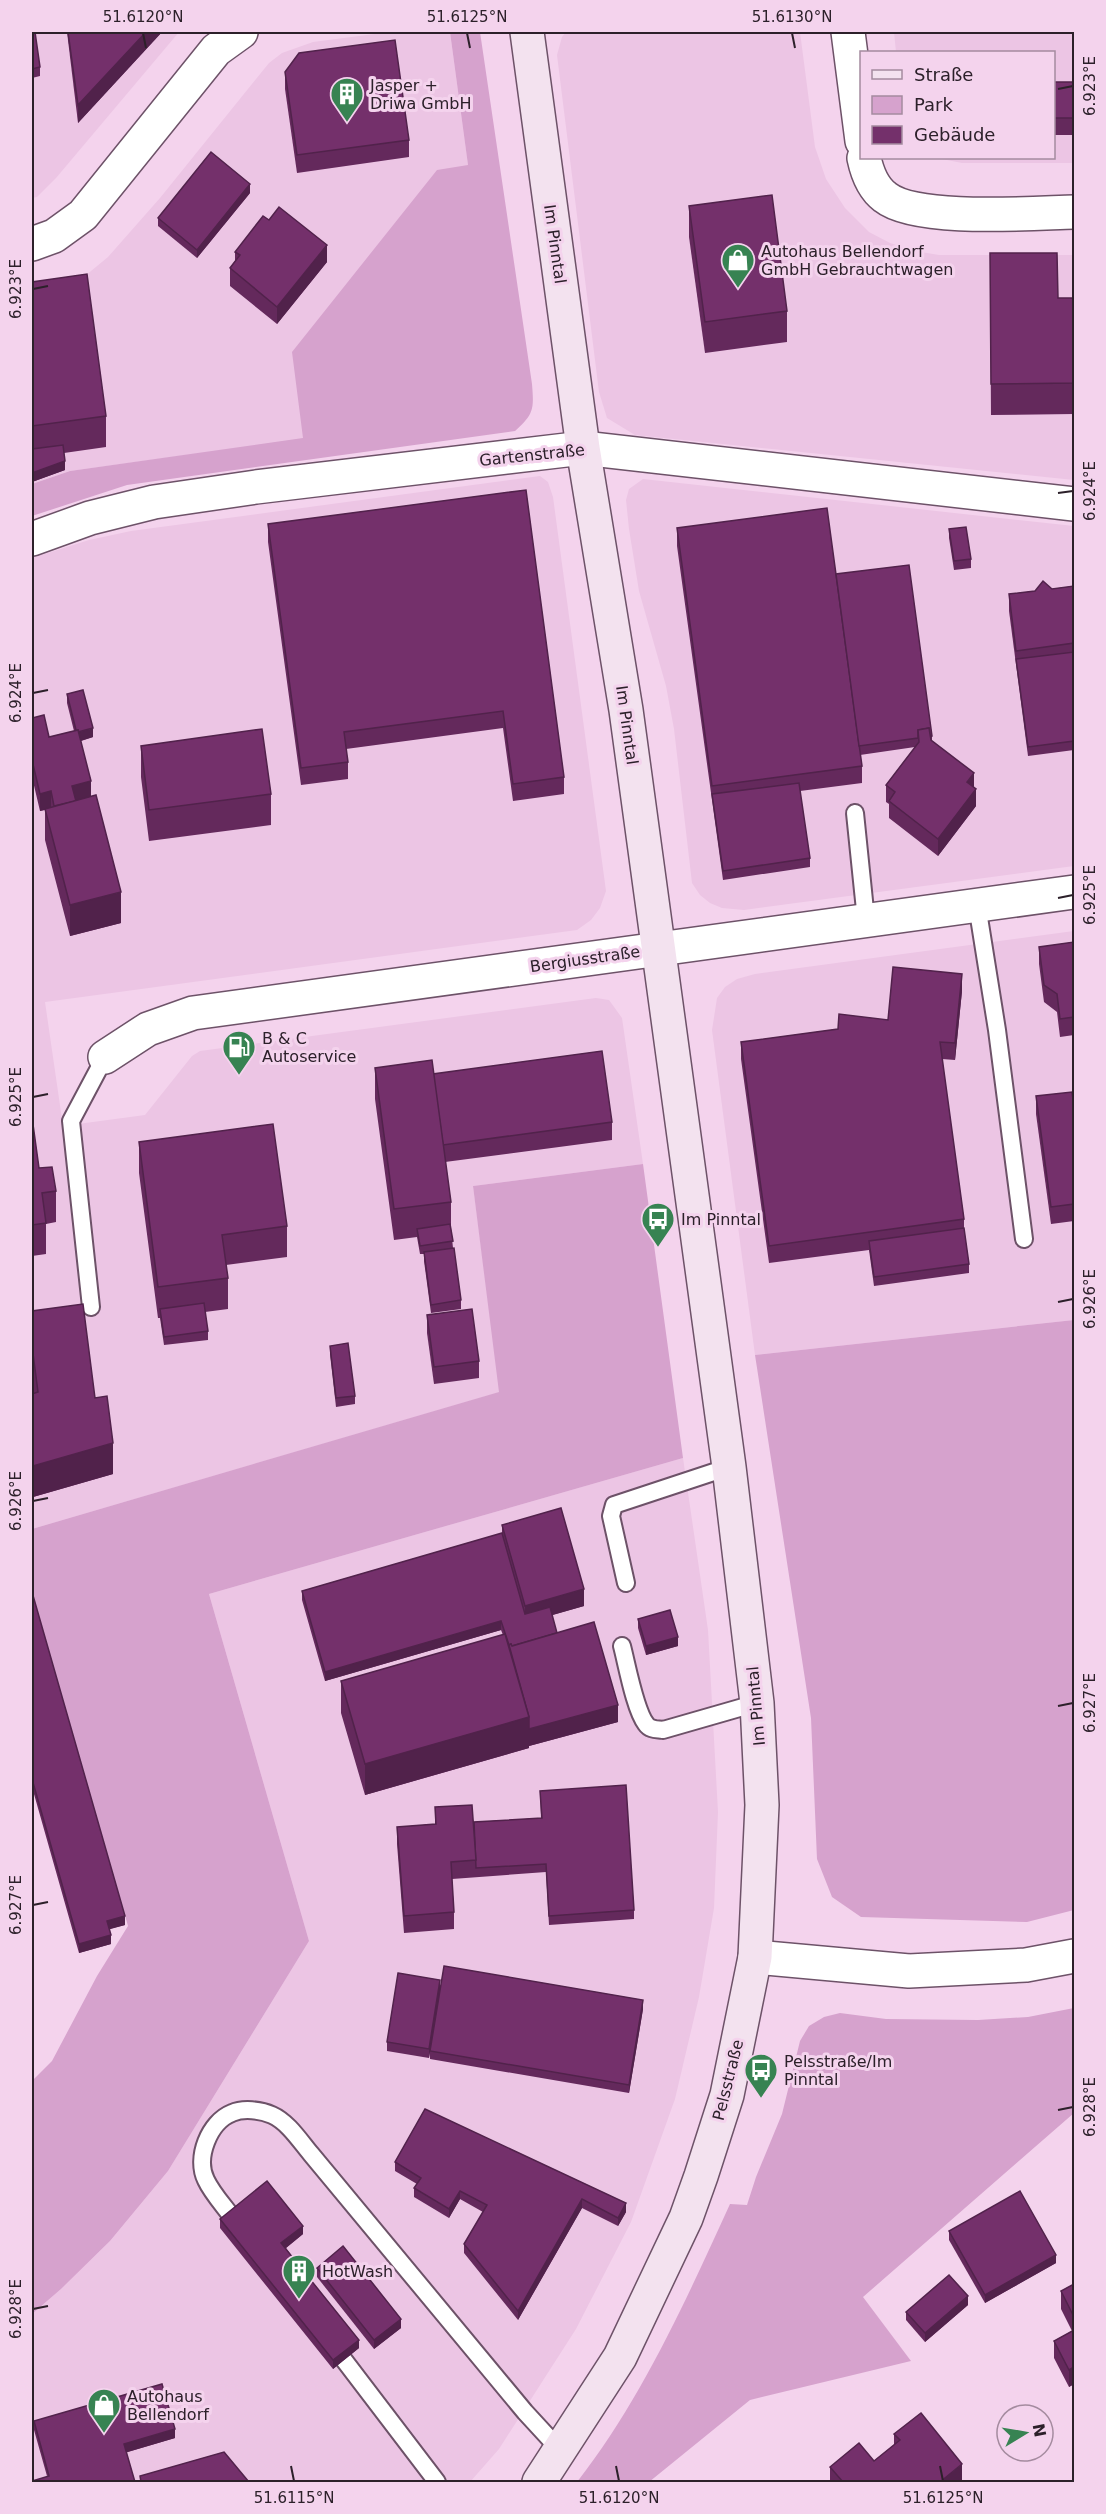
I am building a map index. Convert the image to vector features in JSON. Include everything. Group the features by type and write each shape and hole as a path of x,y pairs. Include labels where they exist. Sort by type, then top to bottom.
{"main road":[{"name":"Im Pinntal","path":"526,32 583,448 626,711 729,1467 757,1703 762,1805 755,1957"},
{"name":"Pelsstraße","path":"539,2482 620,2357 686,2218 727,2095 755,1957"}],"street":[{"path":"32,244 61,232 83,215 216,50 241,32"},
{"path":"848,32 860,133"},
{"path":"864,159 871,181 885,197 905,206 933,213 1074,212"},
{"name":"Gartenstraße","path":"32,539 90,518 154,502 256,487 583,448 1074,504"},
{"name":"Bergiusstraße","path":"105,1057 148,1029 193,1013 1074,892"},
{"path":"755,1957 909,1971 1026,1965 1074,1956"}],"lane":[{"path":"855,813 866,920"},
{"path":"977,905 997,1030 1024,1239"},
{"path":"91,1306 71,1121 105,1057"},
{"path":"626,1583 612,1516 614,1505 729,1467"},
{"path":"622,1646 641,1714 647,1726 654,1729 663,1730 757,1703"},
{"path":"232,2217 205,2179 202,2165 206,2144 215,2127 233,2112 250,2110 274,2115 311,2154 525,2412 560,2450"},
{"path":"345,2360 437,2482"}],"shaded area":[{"path":"32,32 179,32 56,178 37,197 32,198"},
{"path":"390,32 450,32 468,165 303,439 70,471 32,484 32,296 85,276 108,257 160,198 269,63 282,53 313,42"},
{"path":"566,32 800,32 815,147 826,179 845,208 869,232 890,243 915,251 939,255 1074,255 1074,480 635,435 607,418 599,392 557,55 562,37"},
{"path":"894,32 1074,32 1074,163 962,163 942,159 1055,159 1055,51 896,51"},
{"path":"540,476 548,482 553,497 606,891 600,908 591,920 577,930 45,1002 63,1126 145,1115 192,1056 200,1051 596,998 609,1000 622,1018 643,1164 473,1186 500,1392 32,1529 32,558 89,540 131,531"},
{"path":"643,479 1074,526 1074,866 744,910 722,908 710,903 700,895 692,883 674,729 666,686 639,591 629,529 626,500 629,489"},
{"path":"1074,931 1074,1320 755,1355 712,1030 717,998 725,987 737,979 755,974"},
{"path":"683,1458 708,1630 718,1812 714,1908 699,1997 675,2099 631,2222 576,2329 499,2449 470,2482 32,2482 32,2314 110,2241 168,2171 309,1941 209,1594"}],"green space":[{"path":"450,32 480,32 532,384 533,405 526,420 515,431 127,485 32,516 32,484 70,471 303,438 292,352 437,170 468,165"},
{"path":"643,1164 683,1458 209,1594 309,1941 168,2171 110,2241 32,2314 32,2081 52,2061 97,1976 128,1926 32,1594 32,1529 499,1392 473,1186"},
{"path":"1074,1320 1074,1910 1027,1922 861,1917 832,1897 817,1859 811,1718 755,1355"},
{"path":"1074,2008 1074,2113 863,2297 911,2361 750,2400 649,2482 577,2482 622,2417 642,2383 679,2312 730,2204 747,2205 782,2114 800,2041 809,2026 824,2017 840,2013 886,2019 978,2020 1028,2017"}],"building":[{"path":"32,32 35,32 40,67 32,69"},
{"path":"68,32 146,32 78,105"},
{"name":"Jasper + Driwa GmbH","path":"395,40 409,140 297,155 285,72 299,53"},
{"path":"1055,82 1074,82 1074,118 1055,118"},
{"path":"211,152 250,184 197,250 158,218"},
{"name":"Autohaus Bellendorf GmbH Gebrauchtwagen","path":"772,195 787,311 705,322 689,206"},
{"path":"279,207 327,245 277,307 230,268 240,255 235,252 263,216 269,220"},
{"path":"990,253 1057,253 1058,298 1074,298 1074,383 991,384"},
{"path":"87,274 106,416 32,426 32,282"},
{"path":"63,445 65,461 32,473 32,449"},
{"path":"526,490 564,777 513,784 503,711 344,732 348,762 301,768 268,524"},
{"path":"827,508 862,766 712,786 677,528"},
{"path":"966,527 971,559 954,561 949,529"},
{"path":"909,565 932,736 930,737 929,728 918,730 918,738 859,746 836,574"},
{"path":"1043,581 1052,589 1074,586 1074,643 1016,651 1009,594 1035,591"},
{"path":"1074,652 1074,741 1028,747 1016,659"},
{"path":"83,690 93,728 78,732 67,694"},
{"path":"44,715 49,737 78,730 91,781 72,786 76,801 54,806 51,791 40,794 32,760 32,718"},
{"path":"929,728 931,740 974,773 967,782 976,789 938,839 889,801 895,792 886,785 919,742 918,730"},
{"path":"262,729 271,794 149,810 141,746"},
{"path":"799,783 810,858 723,871 712,794"},
{"path":"96,795 121,892 70,905 45,809"},
{"path":"1074,942 1074,1017 1060,1019 1057,994 1044,985 1039,947"},
{"path":"893,967 962,974 955,1043 940,1042 964,1219 769,1246 741,1042 838,1029 839,1014 888,1020"},
{"path":"602,1051 612,1122 443,1145 433,1074"},
{"path":"432,1060 451,1202 394,1209 375,1068"},
{"path":"1072,1092 1074,1204 1051,1207 1036,1096"},
{"path":"32,1117 39,1168 52,1167 56,1191 42,1193 46,1223 32,1225"},
{"path":"273,1124 287,1226 222,1235 228,1278 158,1287 139,1142"},
{"path":"450,1224 453,1241 420,1246 417,1229"},
{"path":"964,1228 969,1264 874,1277 869,1241"},
{"path":"454,1248 461,1300 431,1305 424,1252"},
{"path":"204,1303 208,1331 164,1337 160,1309"},
{"path":"83,1304 95,1398 107,1396 113,1443 33,1466 32,1394 38,1392 32,1346 32,1311"},
{"path":"472,1309 479,1361 434,1367 427,1315"},
{"path":"348,1343 355,1396 336,1398 330,1346"},
{"path":"561,1508 584,1589 525,1606 502,1525"},
{"path":"502,1533 525,1614 550,1607 557,1633 512,1646 509,1645 501,1621 325,1672 302,1591"},
{"path":"32,1592 125,1916 107,1921 111,1935 79,1944 32,1779"},
{"path":"670,1610 678,1637 646,1646 638,1619"},
{"path":"594,1622 618,1705 529,1729 529,1717 509,1645"},
{"path":"505,1634 529,1717 365,1764 341,1681"},
{"path":"626,1785 634,1910 549,1916 546,1864 476,1868 474,1822 542,1818 540,1791"},
{"path":"472,1805 476,1860 451,1862 454,1912 404,1916 397,1827 436,1824 435,1807"},
{"path":"444,1966 643,2000 629,2085 430,2051"},
{"path":"398,1973 440,1980 429,2049 387,2042"},
{"path":"425,2109 626,2203 618,2218 582,2199 518,2311 464,2244 487,2205 460,2191 449,2209 414,2188 421,2178 395,2162"},
{"name":"HotWash","path":"267,2181 303,2226 281,2243 359,2340 333,2360 220,2219"},
{"path":"1020,2191 1056,2255 985,2295 949,2231"},
{"path":"343,2246 401,2319 374,2340 317,2268"},
{"path":"949,2275 968,2296 925,2333 906,2312"},
{"path":"1074,2284 1074,2317 1061,2291"},
{"path":"1074,2330 1074,2367 1069,2370 1054,2341"},
{"name":"Autohaus Bellendorf","path":"162,2384 175,2429 124,2444 135,2482 32,2482 49,2476 34,2421"},
{"path":"921,2413 962,2464 940,2482 843,2482 830,2467 859,2443 874,2461 900,2440 894,2434"},
{"path":"224,2452 249,2482 141,2482 140,2476"}],"place":[{"name":"Jasper + Driwa GmbH","path":"347,123"},
{"name":"Autohaus Bellendorf GmbH Gebrauchtwagen","path":"738,289"},
{"name":"B & C Autoservice","path":"239,1076"},
{"name":"Im Pinntal","path":"658,1248"},
{"name":"Pelsstraße/Im Pinntal","path":"761,2099"},
{"name":"HotWash","path":"299,2300"},
{"name":"Autohaus Bellendorf","path":"104,2434"}]}
